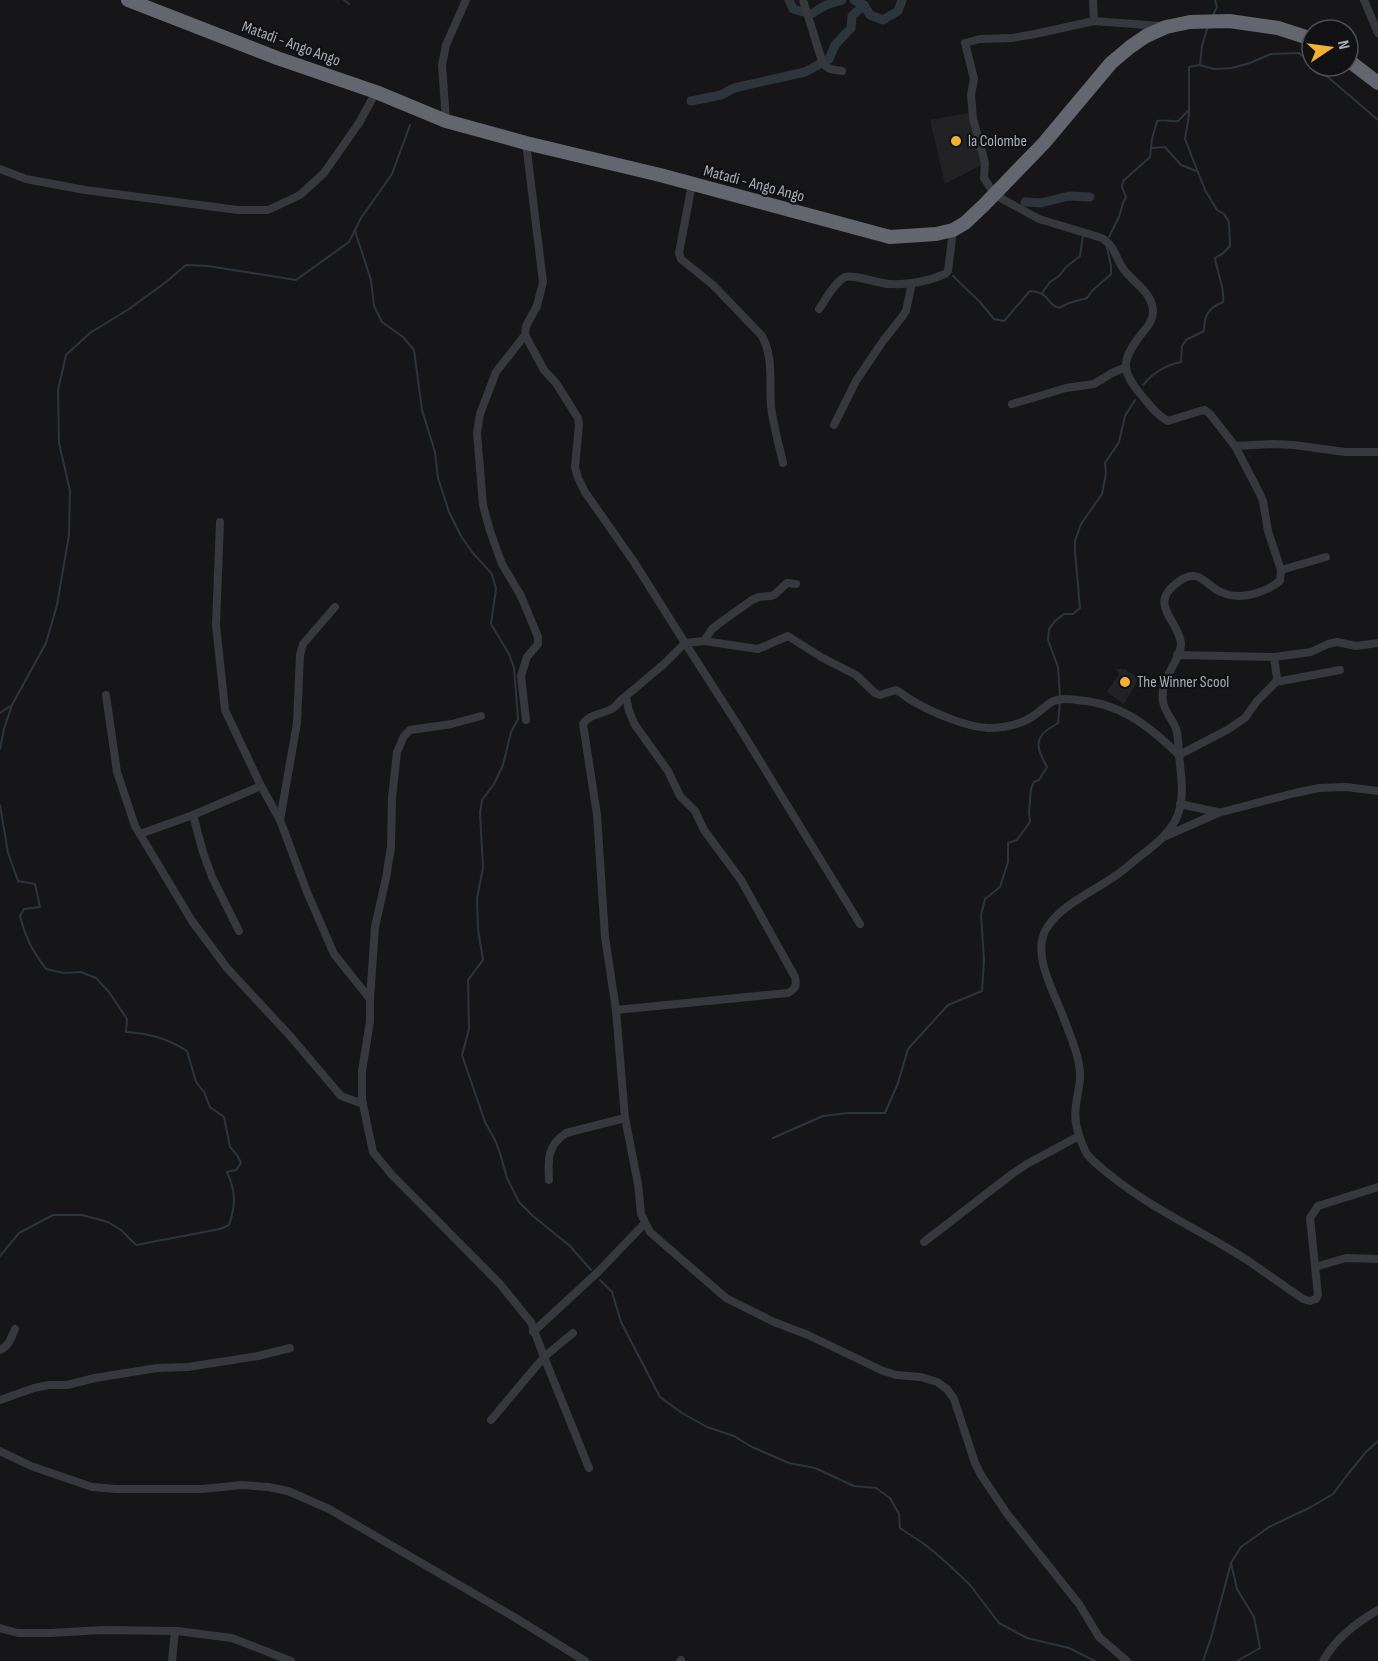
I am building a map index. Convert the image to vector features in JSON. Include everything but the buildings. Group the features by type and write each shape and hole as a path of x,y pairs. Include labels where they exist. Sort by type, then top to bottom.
{"highway":[{"name":"Matadi - Ango Ango","path":"128,0 277,58 376,92 446,121 890,237 921,236 953,230 965,223 995,195 1044,142 1111,63 1146,36 1166,27 1190,22 1229,21 1278,28 1300,35"},
{"path":"1360,70 1378,84"}],"street":[{"path":"446,121 442,65 446,45 466,0"},
{"path":"803,0 823,64 830,69 842,71"},
{"path":"1093,0 1094,21"},
{"path":"1364,0 1378,33"},
{"path":"1164,837 1176,819 1182,786 1178,732 1162,703 1162,692 1167,676 1181,648 1176,629 1165,610 1165,602 1170,590 1181,580 1197,576 1217,591 1225,594 1240,596 1257,593 1271,588 1280,581 1281,570 1268,531 1263,501 1256,484 1245,468 1235,446 1210,414 1205,410 1168,421 1162,418 1128,377 1127,356 1150,323 1153,312 1150,299 1142,287 1121,266 1110,243 1102,238 1039,219 995,195 984,178 985,163 973,118 971,95 974,79 965,43 980,39 1012,38 1094,21 1166,27"},
{"path":"0,169 26,179 85,190 238,210 268,210 300,195 324,173 359,123 376,92"},
{"path":"526,143 543,282 537,306 526,326 525,335 496,372 480,414 477,433 483,505 490,531 502,564 521,596 538,637 538,644 527,657 520,676 526,720"},
{"path":"692,184 679,253 681,259 713,285 762,336 767,346 770,358 772,409 783,463"},
{"path":"819,309 836,284 850,276 874,283 890,284 912,283 945,274 948,271 953,230"},
{"path":"834,425 856,381 883,341 903,317 912,283"},
{"path":"525,335 544,370 556,383 578,418 575,467 585,492 634,562 860,924"},
{"path":"1012,404 1066,388 1094,384 1126,367"},
{"path":"1235,446 1294,444 1345,452 1378,452"},
{"path":"219,522 216,625 225,710 280,820 307,892 334,954 370,999"},
{"path":"1281,570 1326,557"},
{"path":"704,641 712,629 752,600 771,596 787,583 796,584"},
{"path":"280,820 297,723 300,655 303,644 335,607"},
{"path":"1127,1661 1099,1637 1079,1604 1008,1515 981,1475 954,1399 947,1389 937,1382 921,1377 896,1375 882,1371 726,1298 650,1232 641,1214 638,1184 625,1118 616,1010 605,937 597,815 583,724 592,716 614,708 685,643 704,641 758,649 788,636 856,675 875,693 880,695 896,690 932,710 965,723 987,728 1020,723 1033,717 1054,701 1065,699 1104,704 1138,719 1179,754"},
{"path":"1177,655 1274,657 1311,651 1337,642 1356,646 1378,643"},
{"path":"1274,657 1276,682"},
{"path":"1179,754 1227,730 1245,718 1257,701 1276,682 1340,670"},
{"path":"106,695 117,772 135,826 192,921 226,968 291,1037 341,1096 363,1104"},
{"path":"616,1010 788,993 794,989 796,984 795,977 741,880 704,830 695,811 680,796 668,771 635,725 626,697"},
{"path":"481,716 452,724 410,730 404,736 397,752 390,847 375,927 370,1021 362,1071 363,1104 374,1152 392,1175 500,1284 531,1322 590,1468"},
{"path":"140,834 193,815 261,786"},
{"path":"1378,791 1346,787 1320,788 1218,813 1164,837 1118,874 1076,900 1048,926 1041,938 1042,962 1064,1018 1079,1066 1080,1078 1074,1109 1079,1136 1088,1155 1119,1182 1247,1261 1303,1299 1310,1301 1316,1299 1318,1295 1310,1218 1318,1206 1378,1187"},
{"path":"1180,804 1218,813"},
{"path":"193,815 212,878 238,931"},
{"path":"549,1180 548,1157 559,1138 625,1118"},
{"path":"924,1242 1012,1174 1079,1136"},
{"path":"534,1332 599,1271 645,1223"},
{"path":"1315,1267 1346,1258 1378,1259"},
{"path":"0,1350 9,1344 15,1329"},
{"path":"491,1420 544,1357 573,1333"},
{"path":"0,1400 42,1386 67,1385 157,1368 188,1367 258,1356 290,1348"},
{"path":"0,1451 41,1470 92,1487 191,1489 242,1485 288,1491 329,1509 585,1661"},
{"path":"1325,1660 1337,1641 1361,1620 1378,1610"},
{"path":"0,1628 18,1633 102,1630 175,1631 232,1638 291,1661"},
{"path":"172,1661 175,1631"}],"shaded area":[{"name":"la Colombe","path":"968,113 985,163 945,184 930,120"},
{"name":"The Winner Scool","path":"1116,669 1126,669 1139,678 1124,704 1107,692 1119,674"}],"waterway":[{"path":"344,0 349,4"},
{"path":"789,0 793,9 811,14 826,5 842,0"},
{"path":"854,0 864,5 870,15 883,20 898,11 902,0"},
{"path":"1213,15 1217,7 1215,0"},
{"path":"691,101 721,95 734,88 805,72 829,59 835,45 851,28 852,16 864,5"},
{"path":"1208,26 1202,46 1200,65 1214,69 1232,68 1271,54 1300,54"},
{"path":"1143,385 1160,370 1181,362 1182,346 1186,340 1204,331 1208,313 1223,302 1223,291 1215,258 1230,246 1229,222 1224,214 1217,210 1205,190 1185,139 1189,115 1189,67 1200,65"},
{"path":"1329,78 1378,120"},
{"path":"1109,237 1126,197 1122,187 1123,181 1150,157 1157,121 1178,121 1189,110"},
{"path":"0,749 12,705 46,643 57,605 69,535 70,491 59,443 58,390 66,355 90,333 129,309 186,265 208,266 296,280 349,242 361,218 392,174 410,125"},
{"path":"1152,148 1165,147 1181,165 1196,171"},
{"path":"1025,202 1041,203 1069,196 1090,197"},
{"path":"355,231 371,280 374,306 382,322 403,337 414,350 422,410 435,452 438,478 449,512 461,536 492,574 496,589 491,624 509,654 514,668 518,719 511,732 503,765 494,784 482,800 480,813 483,868 477,898 478,929 483,960 468,980 469,1029 462,1055 485,1122 495,1140 507,1178 519,1202 570,1246 591,1270"},
{"path":"1042,293 1050,282 1080,256 1083,236"},
{"path":"953,276 994,319 1004,321 1030,291 1042,294 1059,308 1087,298 1111,274 1107,247"},
{"path":"1060,697 1058,667 1048,640 1049,629 1064,614 1073,614 1080,608 1075,541 1081,524 1102,494 1106,473 1105,463 1119,442 1125,416 1135,400"},
{"path":"773,1138 823,1116 885,1113 898,1083 908,1049 948,1005 982,991 984,960 981,915 985,899 1000,887 1008,862 1008,843 1017,840 1030,822 1031,789 1047,767 1039,743 1045,731 1058,723 1060,702"},
{"path":"0,713 12,705"},
{"path":"0,805 8,853 18,881 35,884 40,907 24,909 20,916 27,938 37,956 46,969 64,973 81,972 96,978 109,992 127,1019 126,1032 158,1037 187,1051 196,1082 204,1092 210,1107 224,1117 230,1147 241,1163 236,1170 227,1172 232,1186 234,1204 229,1225 220,1229 136,1245 121,1230 108,1222 82,1215 53,1215 19,1233 0,1256"},
{"path":"600,1280 612,1292 621,1322 660,1397 707,1427 734,1436 752,1447 789,1463 815,1468 854,1486 876,1488 890,1498 899,1514 900,1528 927,1546 970,1585 999,1623 1027,1638 1069,1648 1095,1661"},
{"path":"1237,1661 1260,1648 1254,1617 1237,1589 1231,1563 1241,1547 1269,1527 1333,1494 1366,1452 1378,1441"},
{"path":"1203,1661 1231,1563"}],"place":[{"name":"la Colombe","path":"956,141"},
{"name":"The Winner Scool","path":"1125,682"}]}
